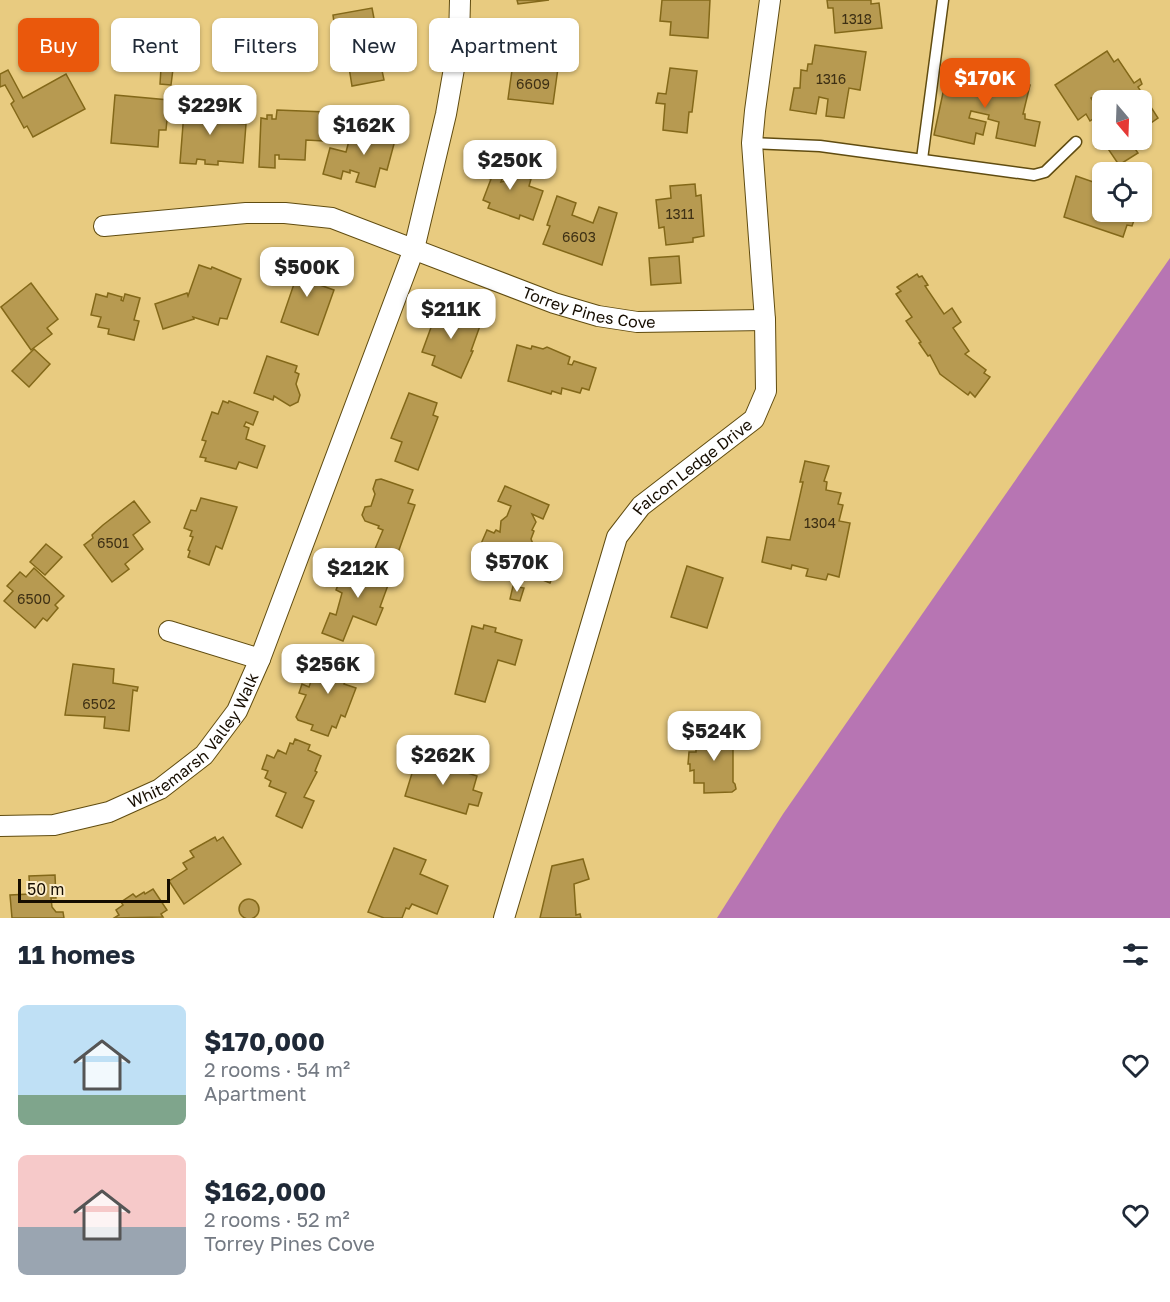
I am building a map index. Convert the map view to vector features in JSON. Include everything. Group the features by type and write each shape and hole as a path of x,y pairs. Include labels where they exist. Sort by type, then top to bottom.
{"street":[{"name":"Whitemarsh Valley Walk","path":"0,826 54,825 110,812 160,789 204,755 237,711 260,659 414,249 446,114 459,40 460,0"},
{"name":"Falcon Ledge Drive","path":"504,918 618,537 641,506 754,419 766,391 765,320 752,143 771,0"},
{"name":"Torrey Pines Cove","path":"104,226 246,213 285,213 332,218 554,303 597,316 638,322 765,320"},
{"path":"168,630 260,659"}],"lane":[{"path":"922,159 943,0"},
{"path":"752,143 820,146 1034,175 1045,172 1076,142"}],"shaded area":[{"path":"1170,258 1170,918 717,918 783,814"}],"building":[{"path":"517,0 549,0 518,4"},
{"path":"662,0 710,0 708,38 670,35 671,22 660,21"},
{"path":"827,0 871,0 871,4 879,3 882,28 835,33 833,8 828,8"},
{"path":"372,8 374,18 333,18 333,15"},
{"path":"815,45 866,52 860,90 849,88 844,118 826,116 828,99 819,97 816,114 790,110 794,88 800,88 801,70 807,71 808,64 812,64"},
{"path":"1107,51 1114,62 1118,59 1134,83 1140,79 1142,84 1138,87 1140,90 1092,90 1092,120 1090,121 1086,114 1078,120 1055,85"},
{"path":"670,68 697,71 687,133 663,130 665,104 656,103 658,93 666,94"},
{"path":"8,70 23,98 66,74 85,109 33,137 27,126 24,128 11,104 14,101 5,85 0,87 0,74"},
{"path":"989,70 995,71 994,77 1030,85 1023,114 1025,114 1025,119 1040,122 1035,146 996,138 999,122 988,119 989,115 971,111 969,118 986,122 983,135 976,133 974,144 934,135 947,74 958,77 960,72 987,77"},
{"path":"161,72 173,72 171,85 160,84"},
{"path":"350,72 382,72 384,80 352,86"},
{"path":"512,72 557,72 553,104 508,99"},
{"path":"115,95 169,100 166,130 159,130 158,147 111,143"},
{"path":"185,99 200,100 200,108 221,110 220,119 235,120 234,123 246,124 243,163 218,161 218,165 205,164 205,160 197,159 196,164 180,163"},
{"path":"1152,109 1158,118 1152,122"},
{"path":"277,110 326,112 324,141 306,140 305,160 279,159 279,155 275,155 275,168 259,167 261,118 267,119 267,115 272,115 272,119 276,119"},
{"path":"375,122 398,129 387,170 380,168 375,187 356,182 359,173 350,170 350,173 343,171 341,179 323,174 330,148 346,152 350,137 369,142"},
{"path":"1109,150 1136,150 1138,153 1124,162 1117,162"},
{"path":"489,153 509,160 501,182 505,181 511,185 515,174 531,179 529,186 543,191 533,220 520,215 519,219 488,208 490,203 483,200 491,179 481,176"},
{"path":"1076,176 1092,182 1092,222 1133,222 1132,226 1127,225 1123,237 1064,217"},
{"path":"695,184 696,196 701,195 704,236 693,238 693,242 666,245 664,227 659,228 656,200 671,198 670,186"},
{"path":"557,196 576,203 572,215 593,223 599,207 617,213 602,265 543,244"},
{"path":"300,256 324,265 317,284 334,290 318,335 281,322 294,284 290,282"},
{"path":"679,256 681,283 651,285 649,258"},
{"path":"199,265 211,269 212,267 241,279 227,319 220,318 218,325 193,317 194,319 163,329 155,304 187,293 188,296"},
{"path":"917,274 919,277 922,276 928,285 925,286 944,314 952,308 961,322 953,328 969,351 965,354 986,370 984,373 990,377 975,397 970,392 968,395 940,374 930,355 928,356 906,321 912,317 896,294 901,291 897,287"},
{"path":"31,283 58,319 47,328 52,334 31,350 1,307"},
{"path":"108,293 122,297 123,301 125,294 140,298 134,320 139,321 134,340 108,334 109,329 98,327 101,317 91,315 96,294 107,297"},
{"path":"440,303 462,311 460,316 481,323 471,351 473,351 461,378 432,365 435,356 422,352"},
{"path":"517,345 531,349 532,346 543,349 547,347 570,357 568,364 572,365 574,361 596,368 589,390 582,388 580,393 562,388 561,394 552,391 551,394 508,381"},
{"path":"34,349 50,364 29,387 12,371"},
{"path":"267,356 297,366 295,372 299,374 296,384 300,395 298,402 290,406 274,396 273,400 254,393"},
{"path":"409,393 437,403 433,415 438,417 418,470 395,461 402,442 391,438"},
{"path":"223,401 258,412 253,425 246,422 244,426 249,428 246,439 265,446 257,468 239,462 236,469 205,461 206,458 200,457 206,441 202,440 212,412 218,414"},
{"path":"805,461 829,466 824,481 827,482 826,490 841,493 838,504 843,505 839,521 850,523 839,577 828,574 826,580 806,576 808,569 792,565 791,569 762,562 767,537 790,540 803,482 800,482"},
{"path":"381,479 413,490 408,503 415,505 394,564 372,556 383,530 365,521 362,515 365,507 371,506 376,480"},
{"path":"505,486 549,505 543,519 532,514 536,522 532,530 534,531 531,539 533,544 530,550 558,562 550,583 477,553 487,530 494,533 496,530 500,532 501,521 507,516 511,506 498,501"},
{"path":"201,498 237,507 222,549 216,546 209,565 188,557 193,537 190,536 192,531 184,528 191,510 196,511"},
{"path":"134,501 150,522 133,535 143,549 125,564 129,569 112,582 84,545 103,525"},
{"path":"46,544 62,557 45,575 30,562"},
{"path":"353,561 391,577 376,625 353,616 343,641 322,633 330,613 336,615 342,593 336,590 343,573 348,574"},
{"path":"687,566 723,578 707,628 671,617"},
{"path":"34,568 64,596 55,605 58,608 47,621 43,618 35,628 4,601 13,591 7,586 20,572 26,577"},
{"path":"513,586 524,588 520,601 510,599"},
{"path":"484,625 496,628 495,632 522,640 515,665 498,660 485,702 455,694 472,626 483,629"},
{"path":"332,649 354,657 344,684 356,688 345,717 341,715 336,728 332,726 328,736 311,730 313,725 298,720 296,717 306,695 299,693 302,684 309,687 314,673 322,676"},
{"path":"73,664 114,669 113,683 138,687 137,691 133,690 129,731 104,728 105,717 65,715"},
{"path":"696,732 733,735 733,782 736,789 732,792 704,793 704,783 694,783 694,770 690,771 690,764 688,764 689,752 696,752"},
{"path":"295,739 310,745 308,750 321,756 315,771 317,772 304,797 314,801 302,828 276,816 286,793 269,786 271,781 265,778 268,771 262,769 267,755 274,758 278,750 286,754 290,743 293,744"},
{"path":"417,757 477,776 473,790 482,793 478,806 469,804 466,814 405,796"},
{"path":"215,837 217,841 223,837 241,864 184,904 169,881 187,869 183,863 194,857 190,851"},
{"path":"394,848 426,860 420,874 448,886 437,914 412,904 409,909 406,908 402,918 384,918 368,912"},
{"path":"583,859 589,879 574,884 576,915 580,914 581,918 540,918 552,866"},
{"path":"55,875 56,898 51,898 52,907 56,912 63,912 64,918 12,918 10,895 30,894 29,876"},
{"path":"153,889 167,910 161,914 163,917 114,918 119,915 116,910 123,905 121,902 133,894 136,897"},
{"path":"245,900 253,900 258,905 258,913 253,918 245,918 240,913 240,905"}]}
